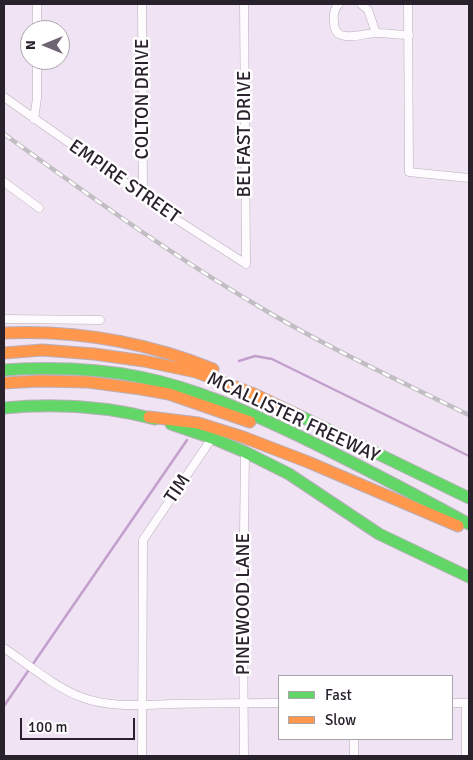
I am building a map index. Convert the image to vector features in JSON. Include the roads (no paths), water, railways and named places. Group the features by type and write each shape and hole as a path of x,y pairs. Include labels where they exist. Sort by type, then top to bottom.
{"main road":[{"path":"4,333 25,332 84,336 147,347 188,358 236,380 268,400"},
{"name":"MCALLISTER FREEWAY","path":"4,353 42,350 94,354 144,361 196,372 268,400 469,498"},
{"name":"MCALLISTER FREEWAY","path":"4,370 33,367 82,369 158,380 219,399 342,457 469,524"},
{"path":"4,383 39,381 88,382 169,394 342,457"},
{"path":"4,408 62,404 118,410 149,417 212,438 288,474 379,534 469,577"},
{"path":"149,417 198,423 237,435 361,484 469,531"}],"street":[{"path":"37,4 37,20"},
{"name":"COLTON DRIVE","path":"142,4 144,195"},
{"name":"BELFAST DRIVE","path":"244,4 246,264"},
{"path":"339,4 335,9 334,17 336,32 343,36 376,33 408,35"},
{"path":"361,4 368,10 376,33"},
{"path":"408,4 409,172 469,178"},
{"path":"34,119 38,98 37,70"},
{"name":"EMPIRE STREET","path":"4,97 144,195 168,214 246,264"},
{"path":"4,182 39,208"},
{"path":"4,319 100,320"},
{"name":"TIM","path":"143,705 143,540 212,438"},
{"name":"PINEWOOD LANE","path":"244,756 245,452"},
{"path":"4,648 45,677 79,697 94,702 143,705 278,703"},
{"path":"453,703 468,703 466,756"},
{"path":"142,756 143,705"},
{"path":"354,740 354,756"}],"waterway":[{"path":"239,361 255,356 272,359 469,456"},
{"path":"4,706 187,440"}],"railway":[{"path":"4,134 161,245 258,306 336,349 469,415"}]}
